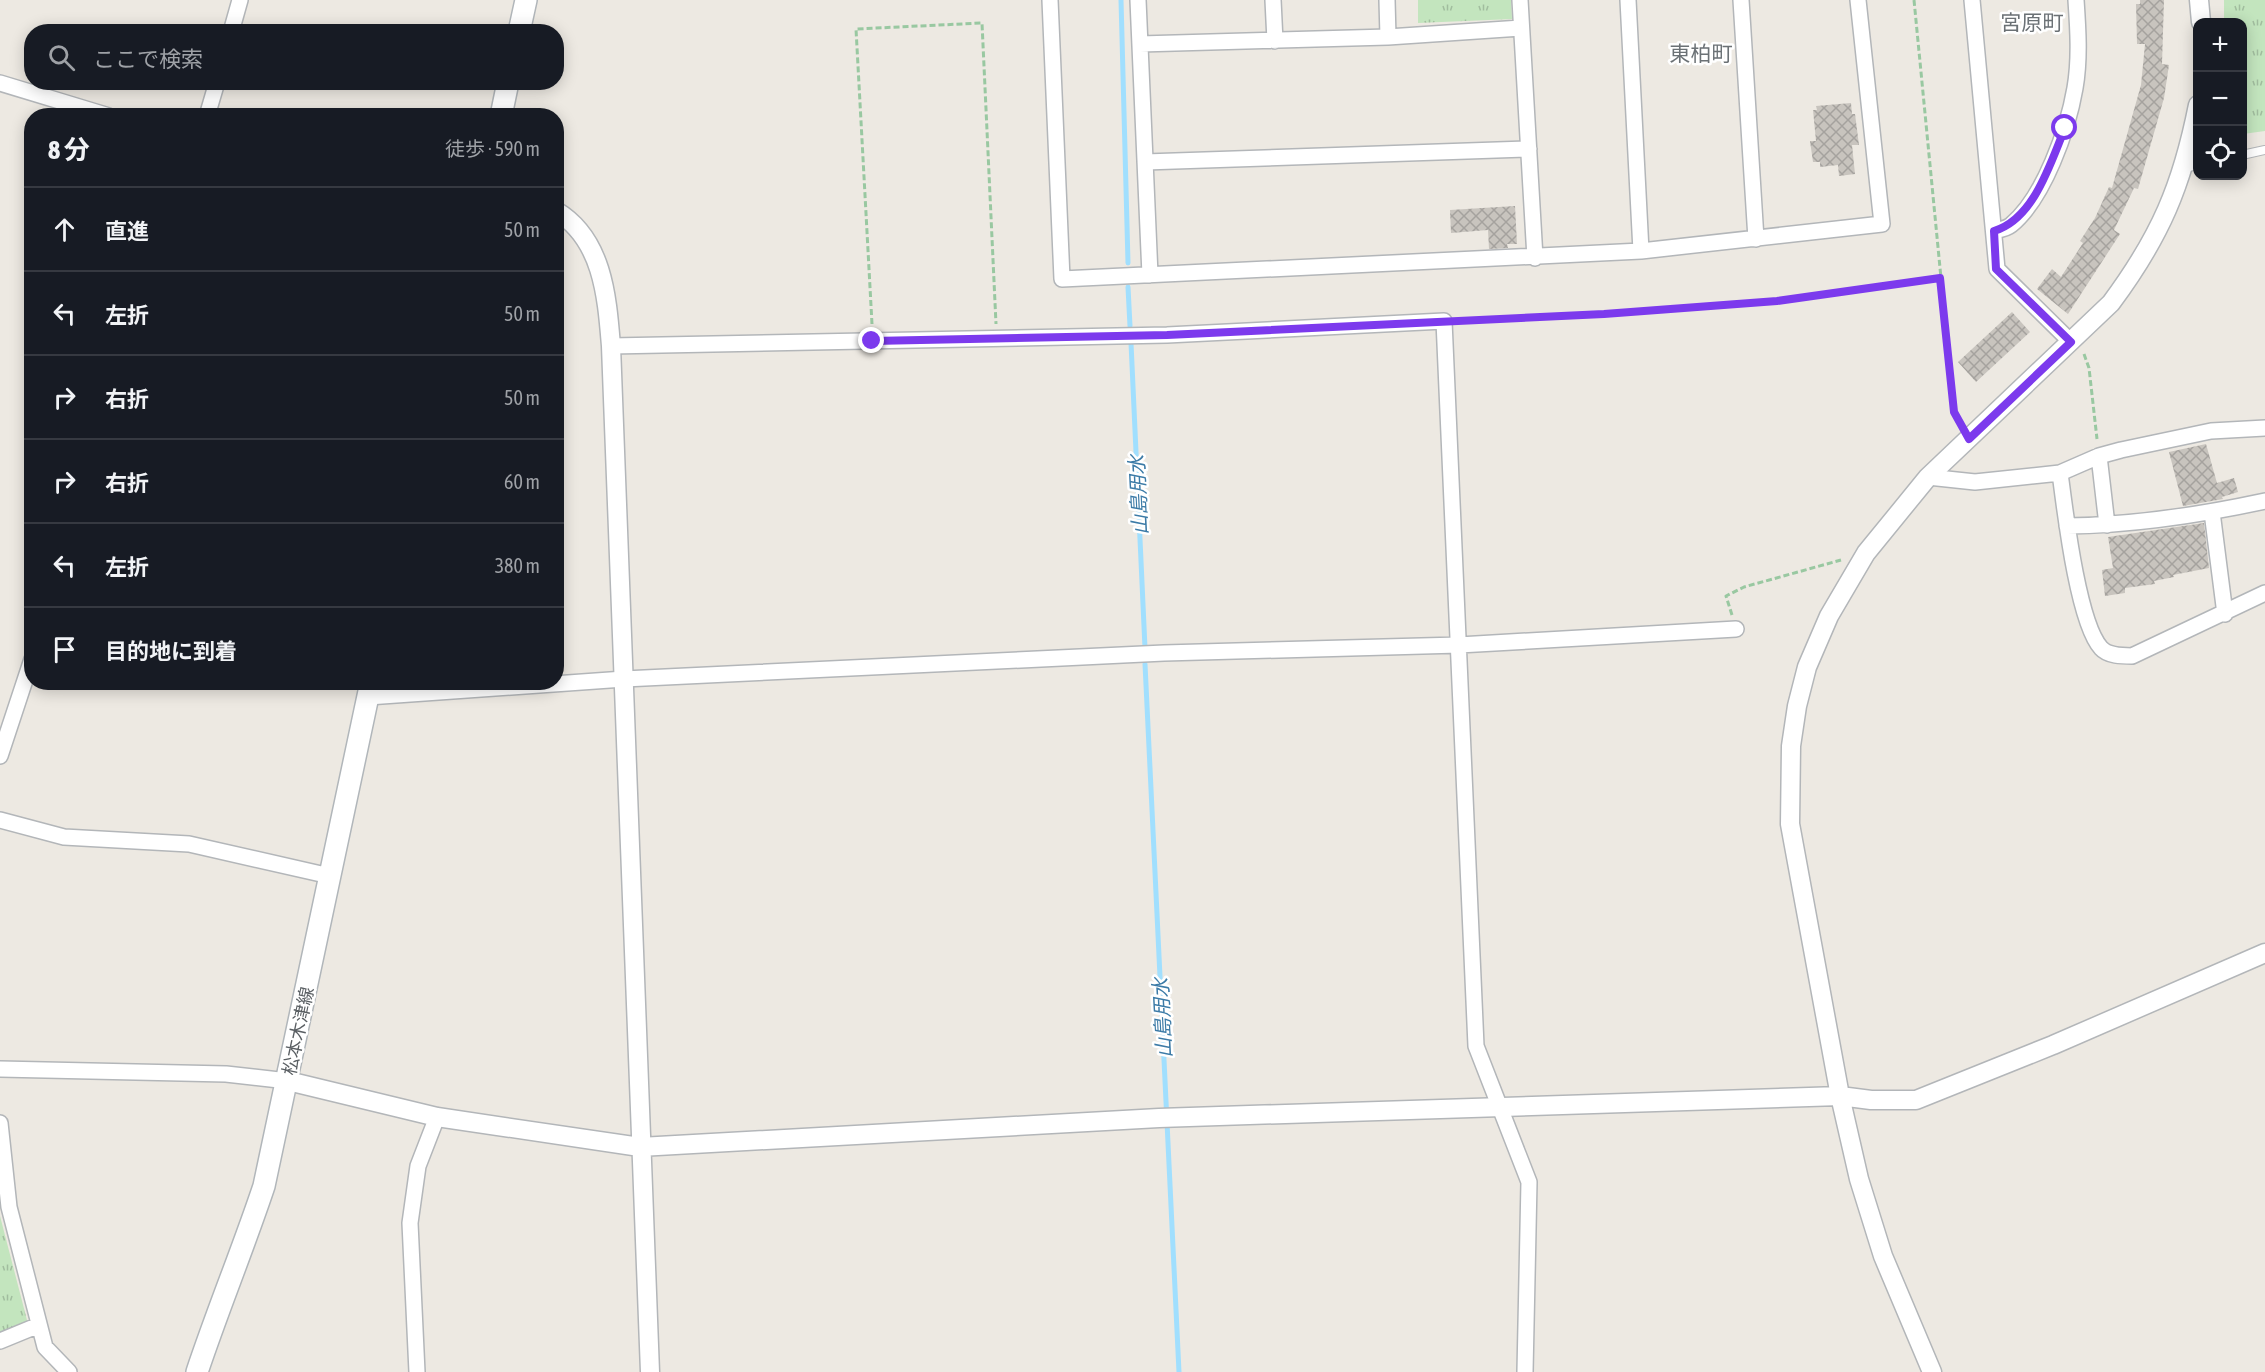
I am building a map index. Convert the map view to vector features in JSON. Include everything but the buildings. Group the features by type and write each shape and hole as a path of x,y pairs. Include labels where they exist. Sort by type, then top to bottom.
{"main road":[{"path":"521,24 526,0"},
{"path":"503,108 506,90"},
{"name":"松本木津線","path":"197,1372 221,1301 243,1250 264,1186 369,690"}],"street":[{"path":"233,24 240,0"},
{"path":"1050,0 1062,279 1535,258 1641,251 1882,224 1858,0"},
{"path":"1138,0 1150,275"},
{"path":"1273,0 1275,41"},
{"path":"1388,0 1388,37"},
{"path":"1520,0 1535,258"},
{"path":"1628,0 1641,251"},
{"path":"1741,0 1756,239"},
{"path":"1972,0 1996,269 2071,342"},
{"path":"1994,231 2009,227 2031,199 2046,174 2065,128 2076,87 2078,40 2076,0"},
{"path":"2199,0 2201,18"},
{"path":"1140,44 1388,37 1521,28"},
{"path":"0,83 83,108"},
{"path":"209,108 215,90"},
{"path":"1932,1372 1883,1256 1859,1179 1840,1096 1796,867 1790,824 1790,766 1797,706 1807,667 1829,616 1866,553 1928,477 2111,303 2133,273 2190,166 2195,126"},
{"path":"1145,162 1529,149"},
{"path":"564,216 591,249 606,289 624,679 650,1372"},
{"path":"610,346 1167,335 1444,321 1476,1046 1529,1182 1524,1372"},
{"path":"1928,477 1975,482 2060,473 2099,456 2211,431 2265,428"},
{"path":"2099,456 2107,525"},
{"path":"2060,473 2067,526 2087,625 2102,650 2117,656 2132,656 2225,614 2265,593"},
{"path":"2067,526 2107,525 2212,512 2265,501"},
{"path":"2212,512 2225,614"},
{"path":"564,682 1164,653 1459,645 1736,629"},
{"path":"0,756 24,683"},
{"path":"0,820 64,837 189,844 330,876"},
{"path":"0,1069 226,1074 288,1081 436,1117 640,1147 1167,1118 1840,1096 1871,1100 1916,1100 2054,1045 2265,953"},
{"path":"417,1372 410,1222 418,1166 436,1117"},
{"path":"0,1123 4,1193 45,1347 69,1372"},
{"path":"0,1341 39,1325"}],"lane":[{"path":"2247,154 2265,150"}],"path":[{"path":"1914,0 1954,412 1969,439"},
{"path":"872,341 856,29 982,23 997,339"},
{"path":"1444,321 1604,314 1777,301 1940,278"},
{"path":"2071,342 2084,354 2090,368 2099,456"},
{"path":"1736,629 1726,596 1744,587 1866,553"}],"green space":[{"path":"1418,0 1511,0 1512,19 1418,23"},
{"path":"2224,0 2265,0 2265,131 2247,133 2247,18 2224,18"},
{"path":"0,1216 28,1324 0,1335"}],"waterway":[{"name":"山島用水","path":"1121,0 1128,263"},
{"name":"山島用水","path":"1128,287 1130,326"},
{"name":"山島用水","path":"1131,343 1145,648"},
{"name":"山島用水","path":"1145,664 1179,1372"}],"district":[{"name":"宮原町","path":"2032,22"},
{"name":"東柏町","path":"1701,53"}],"route":[{"path":"872,341 1167,335 1604,314 1777,301 1940,278 1954,412 1969,439 2071,342 1996,269 1994,231 2009,227 2021,214 2046,174 2065,128"}]}
